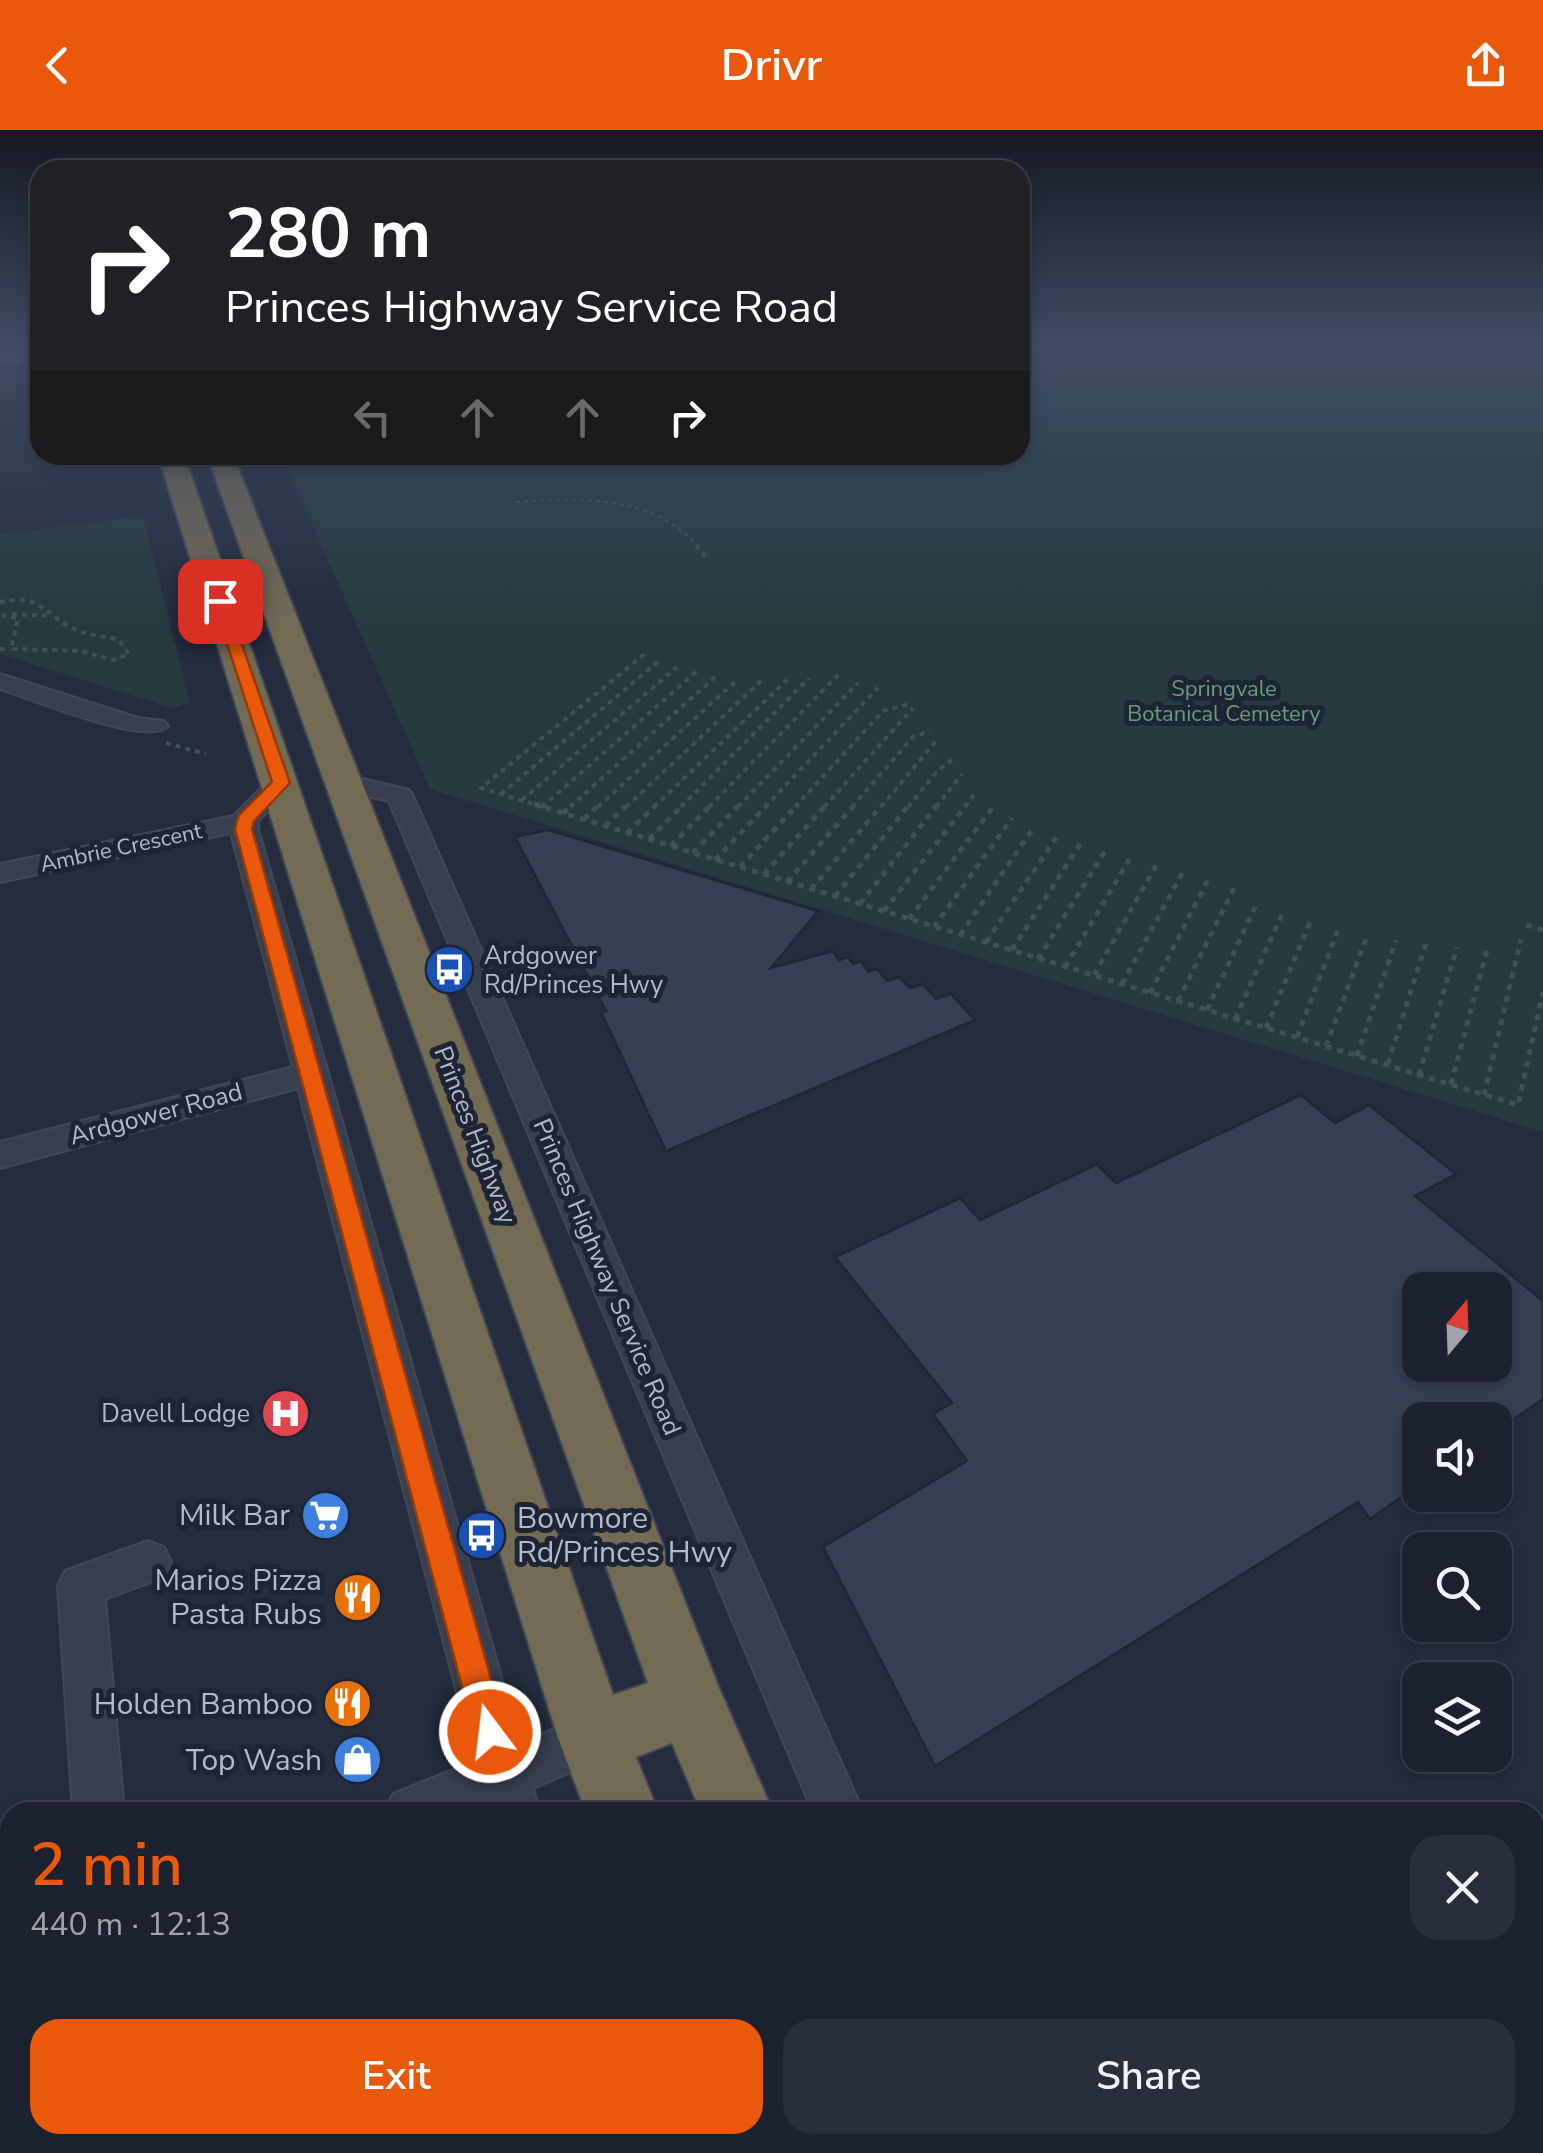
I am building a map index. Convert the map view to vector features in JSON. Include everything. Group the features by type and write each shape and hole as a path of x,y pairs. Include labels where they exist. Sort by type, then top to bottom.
{"highway":[{"path":"174,465 593,1738 618,1802"},
{"name":"Princes Highway","path":"224,465 690,1702 734,1802"},
{"path":"593,1738 690,1702"}],"street":[{"path":"0,682 136,725 155,726"},
{"name":"Princes Highway Service Road","path":"342,782 400,796 834,1802"},
{"path":"281,783 243,822 508,1794"},
{"name":"Ambrie Crescent","path":"0,873 243,822"},
{"name":"Ardgower Road","path":"0,1155 312,1073"},
{"path":"97,1802 81,1586 148,1562"},
{"path":"465,1802 508,1794 593,1738"}],"path":[{"path":"516,502 588,499 627,506 679,527 708,560"},
{"path":"0,602 22,596 37,599 54,616 90,635 119,640 129,654 114,660 82,651 0,649"},
{"path":"10,614 18,618 11,648"},
{"path":"0,615 54,616"},
{"path":"646,653 481,788 1518,1105 1543,992"},
{"path":"501,794 660,660"},
{"path":"522,800 678,667"},
{"path":"542,806 696,672"},
{"path":"671,846 838,674"},
{"path":"563,813 716,676"},
{"path":"648,839 810,678"},
{"path":"584,820 738,679"},
{"path":"605,826 761,680"},
{"path":"627,832 787,680"},
{"path":"693,853 858,683"},
{"path":"716,860 878,688"},
{"path":"740,867 883,711 911,706 764,874"},
{"path":"787,882 913,738 930,731"},
{"path":"811,889 937,740"},
{"path":"835,896 938,770 952,760"},
{"path":"860,904 962,774"},
{"path":"884,911 976,792"},
{"path":"909,919 992,807"},
{"path":"934,926 1012,818"},
{"path":"960,934 1034,828"},
{"path":"986,942 1058,835"},
{"path":"1012,950 1082,841"},
{"path":"1038,958 1107,848"},
{"path":"1065,966 1132,855"},
{"path":"1094,975 1158,862"},
{"path":"1122,984 1184,870"},
{"path":"1150,993 1210,876"},
{"path":"1178,1002 1236,884"},
{"path":"1207,1010 1256,905"},
{"path":"1236,1019 1283,912"},
{"path":"1266,1028 1311,920"},
{"path":"1526,925 1543,930"},
{"path":"1296,1038 1339,927"},
{"path":"1326,1046 1367,936"},
{"path":"1484,1095 1521,939"},
{"path":"1357,1056 1396,940"},
{"path":"1388,1066 1426,944"},
{"path":"1419,1075 1457,946"},
{"path":"1451,1085 1488,946"}],"green space":[{"name":"Springvale Botanical Cemetery","path":"1030,440 1543,440 1543,1132 430,789 285,465 1030,465"},
{"path":"143,516 190,702 172,708 0,654 0,534"}],"building":[{"path":"548,830 818,911 771,968 833,951 839,960 848,957 853,964 860,961 868,971 877,969 887,981 899,977 910,988 923,984 936,999 951,994 975,1020 666,1151 601,1012 606,1011 515,837"},
{"path":"1301,1095 1335,1123 1369,1105 1456,1174 1415,1196 1508,1272 1402,1272 1402,1382 1512,1382 1512,1276 1543,1301 1543,1399 1512,1420 1512,1402 1402,1402 1402,1497 1370,1519 1358,1502 935,1766 823,1547 967,1461 933,1414 952,1403 835,1257 960,1198 980,1220 1097,1164 1116,1183"}],"place":[{"name":"Ardgower Rd/Princes Hwy","path":"449,970"},
{"name":"Davell Lodge","path":"285,1414"},
{"name":"Milk Bar","path":"325,1515"},
{"name":"Bowmore Rd/Princes Hwy","path":"482,1535"},
{"name":"Marios Pizza Pasta Rubs","path":"357,1597"},
{"name":"Holden Bamboo","path":"348,1704"},
{"name":"Top Wash","path":"357,1760"}],"route":[{"path":"220,601 281,783 245,819 244,829 490,1732"}]}
